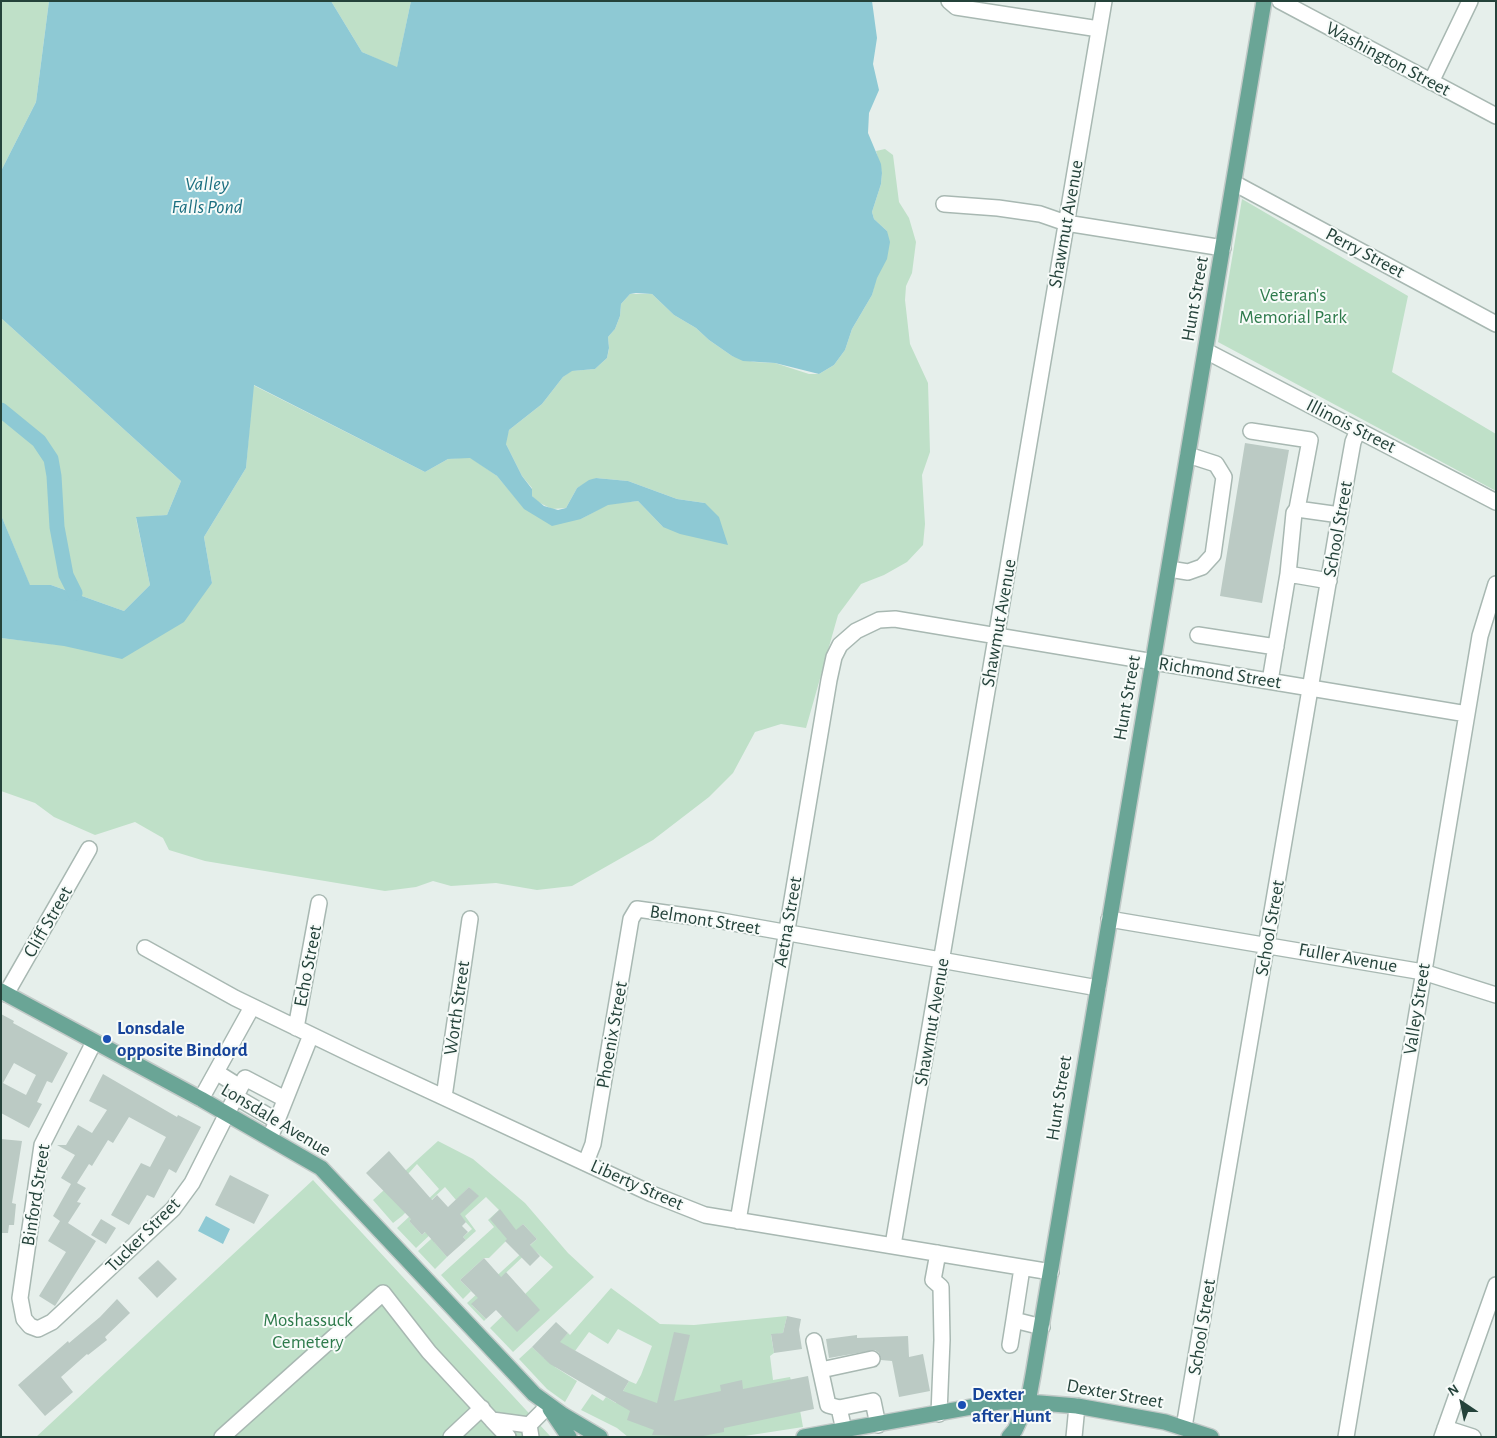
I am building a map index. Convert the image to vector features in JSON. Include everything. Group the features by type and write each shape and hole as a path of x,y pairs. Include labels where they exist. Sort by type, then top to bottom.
{"main road":[{"name":"Hunt Street","path":"1009,1437 1015,1430 1028,1402 1042,1327 1264,1"},
{"name":"Lonsdale Avenue","path":"4,993 201,1099 313,1163 331,1178 490,1350 548,1406 569,1437"},
{"name":"Dexter Street","path":"804,1437 999,1402 1028,1402 1077,1406 1184,1427 1211,1437"},
{"name":"Lonsdale Avenue","path":"548,1406 600,1437"}],"street":[{"path":"949,1 956,7 1099,29"},
{"name":"Shawmut Avenue","path":"893,1245 1104,1"},
{"name":"Washington Street","path":"1280,1 1496,116"},
{"path":"1432,82 1470,1"},
{"name":"Perry Street","path":"1234,183 1496,324"},
{"path":"944,204 998,208 1040,214 1066,223 1223,248"},
{"name":"Illinois Street","path":"1206,351 1496,502"},
{"name":"School Street","path":"1184,1427 1312,688 1340,515 1353,442 1358,430"},
{"path":"1251,431 1310,440 1297,509 1294,513 1288,574 1270,681"},
{"path":"1169,570 1188,572 1202,567 1213,555 1224,478 1216,464 1188,454"},
{"path":"1297,509 1340,515"},
{"path":"1288,574 1329,581"},
{"name":"Valley Street","path":"1346,1437 1480,636 1496,584"},
{"name":"Richmond Street","path":"856,630 879,620 894,620 1467,714"},
{"name":"Aetna Street","path":"738,1222 785,934 834,657 840,645 856,630"},
{"path":"1198,635 1276,648"},
{"name":"Cliff Street","path":"4,993 89,849"},
{"name":"Echo Street","path":"296,1028 319,903"},
{"name":"Belmont Street","path":"637,909 716,920 785,934 1098,988"},
{"name":"Phoenix Street","path":"586,1162 593,1144 631,919 637,909"},
{"name":"Fuller Avenue","path":"1109,918 1423,972 1496,995"},
{"name":"Worth Street","path":"444,1097 470,919"},
{"name":"Liberty Street","path":"145,948 252,1007 296,1028 652,1194 705,1215 738,1222 893,1245 1050,1272"},
{"path":"201,1099 252,1007"},
{"path":"270,1138 311,1035"},
{"name":"Binford Street","path":"30,1326 24,1319 20,1298 42,1145 94,1042"},
{"path":"216,1072 238,1092 277,1121"},
{"path":"238,1092 245,1078 285,1099"},
{"name":"Tucker Street","path":"30,1326 38,1329 52,1322 173,1209 192,1183 238,1092"},
{"path":"938,1253 933,1280 941,1287 942,1340 939,1414"},
{"path":"1010,1345 1022,1268"},
{"path":"1473,1437 1444,1432 1496,1285"},
{"path":"222,1437 383,1293 429,1352 508,1437"},
{"path":"1014,1320 1042,1327"},
{"path":"814,1341 828,1405 839,1408 873,1402 878,1424"},
{"path":"820,1370 872,1359"},
{"path":"492,1420 530,1431 548,1406"},
{"path":"1074,1437 1077,1406"},
{"path":"451,1437 482,1408"},
{"path":"839,1408 844,1430"}],"green space":[{"path":"1,1 49,1 36,102 1,171"},
{"path":"331,1 411,1 397,68 362,52"},
{"path":"885,149 893,155 899,202 909,218 916,242 912,273 906,286 905,300 910,344 928,383 930,452 922,475 925,524 923,545 907,562 884,575 861,584 838,615 806,728 781,724 755,732 733,773 709,797 653,840 572,886 537,890 496,883 451,886 433,881 416,887 385,891 205,861 169,850 163,838 135,822 95,835 54,817 35,803 1,791 1,638 60,645 212,583 204,537 246,468 253,385 425,472 448,459 470,457 497,476 525,509 581,519 608,504 638,501 663,527 705,503 677,499 628,481 596,478 577,488 566,508 552,509 538,502 532,496 532,488 522,476 506,444 506,438 509,430 542,404 563,377 571,371 595,369 607,358 609,349 608,337 615,329 620,316 621,304 630,294 652,294 674,315 696,328 732,356 754,362 775,363 809,374 819,374 834,365 845,350 852,329 872,295 887,231 874,219 872,212 881,184 882,173 876,151"},
{"name":"Veteran's Memorial Park","path":"1242,199 1408,296 1392,372 1496,434 1496,491 1218,342"},
{"path":"1,318 181,481 167,515 136,518 150,585 124,611 51,585 30,586 1,515"},
{"path":"438,1141 473,1159 525,1203 568,1253 594,1277 513,1352 490,1328 553,1267 532,1248 472,1305 486,1319 484,1321 467,1303 537,1239 523,1224 489,1258 484,1258 460,1280 471,1291 463,1299 441,1275 494,1227 488,1220 499,1210 486,1197 465,1216 476,1231 466,1240 463,1237 472,1229 462,1218 434,1242 447,1257 435,1269 418,1251 478,1196 469,1187 456,1200 445,1187 409,1221 422,1235 444,1215 448,1218 416,1248 397,1228 439,1189 417,1164 408,1174 414,1204 402,1216 393,1223 373,1200"},
{"name":"Moshassuck Cemetery","path":"313,1180 551,1437 36,1437"},
{"path":"611,1288 660,1324 694,1325 787,1316 783,1333 771,1335 774,1353 770,1356 773,1380 790,1377 803,1427 738,1437 628,1437 617,1428 581,1410 592,1394 603,1401 606,1397 616,1403 629,1381 636,1384 641,1375 652,1346 618,1329 608,1344 589,1332 575,1351 568,1347 555,1367 577,1381 565,1402 547,1389 519,1359 532,1347 544,1358 568,1333 570,1335"}],"water":[{"name":"Valley Falls Pond","path":"49,1 331,1 362,52 397,67 411,1 872,1 877,38 873,64 879,90 869,113 868,133 881,164 882,173 881,184 872,212 874,219 887,231 890,242 887,259 877,278 872,295 852,329 845,350 834,365 819,374 775,363 743,361 732,356 696,328 674,315 652,294 630,294 621,304 620,316 615,329 608,337 609,348 607,358 595,369 572,371 563,377 542,404 509,430 506,444 522,476 532,489 532,496 544,506 558,510 566,508 577,488 589,480 596,478 628,481 677,499 705,503 719,517 728,545 680,534 663,527 638,501 608,505 581,519 552,526 524,509 497,476 470,458 448,459 425,472 254,385 246,468 204,537 212,583 184,622 122,659 64,646 1,638 1,515 30,585 51,585 124,611 150,585 136,517 167,515 181,481 1,318 1,171 36,102"},
{"path":"206,1216 230,1229 223,1244 198,1231"}],"building":[{"path":"1245,443 1289,450 1262,603 1220,596"},
{"path":"1,1014 14,1021 13,1023 68,1053 52,1083 47,1081 37,1102 42,1104 29,1128 1,1113","holes":["14,1063 36,1075 26,1095 3,1083"]},
{"path":"103,1074 177,1117 178,1115 201,1127 176,1173 169,1169 154,1198 147,1195 129,1225 111,1215 141,1163 150,1167 166,1137 129,1117 113,1143 108,1140 92,1166 89,1164 77,1183 86,1188 77,1202 81,1203 68,1223 96,1241 55,1306 39,1296 66,1252 48,1241 60,1221 53,1216 71,1184 61,1178 75,1155 57,1145 66,1145 78,1125 92,1133 107,1110 89,1101"},
{"path":"1,1139 22,1141 12,1203 16,1204 14,1225 9,1225 8,1233 1,1233"},
{"path":"389,1151 432,1200 437,1195 448,1207 469,1187 479,1196 460,1214 466,1222 462,1226 468,1232 463,1237 466,1240 447,1257 425,1232 422,1235 409,1221 411,1219 366,1173"},
{"path":"230,1175 269,1195 254,1224 215,1205"},
{"path":"500,1209 516,1230 523,1224 537,1239 530,1245 540,1256 530,1266 505,1241 507,1239 490,1219"},
{"path":"101,1219 116,1228 106,1244 91,1235"},
{"path":"484,1258 501,1277 506,1272 540,1310 517,1332 496,1310 486,1319 471,1304 478,1298 460,1280"},
{"path":"158,1260 177,1279 157,1298 138,1278"},
{"path":"117,1299 130,1313 105,1337 107,1340 87,1354 61,1377 73,1392 45,1416 18,1385 68,1341 69,1343 100,1317"},
{"path":"787,1316 801,1319 799,1330 802,1349 774,1353 771,1334 783,1333"},
{"path":"556,1322 568,1333 560,1342 629,1381 623,1391 657,1403 674,1332 690,1335 674,1401 721,1391 720,1385 742,1380 743,1389 808,1376 814,1409 724,1428 724,1432 698,1437 652,1435 654,1430 627,1420 630,1411 550,1364 532,1347"},
{"path":"857,1335 857,1338 908,1336 909,1357 923,1354 930,1391 899,1397 892,1361 881,1360 879,1353 875,1350 829,1358 826,1339"}],"waterway":[{"path":"1,410 39,441 51,459 57,527 66,575 75,593"}],"place":[{"name":"Lonsdale opposite Bindord","path":"107,1039"},
{"name":"Dexter after Hunt","path":"962,1405"}]}
